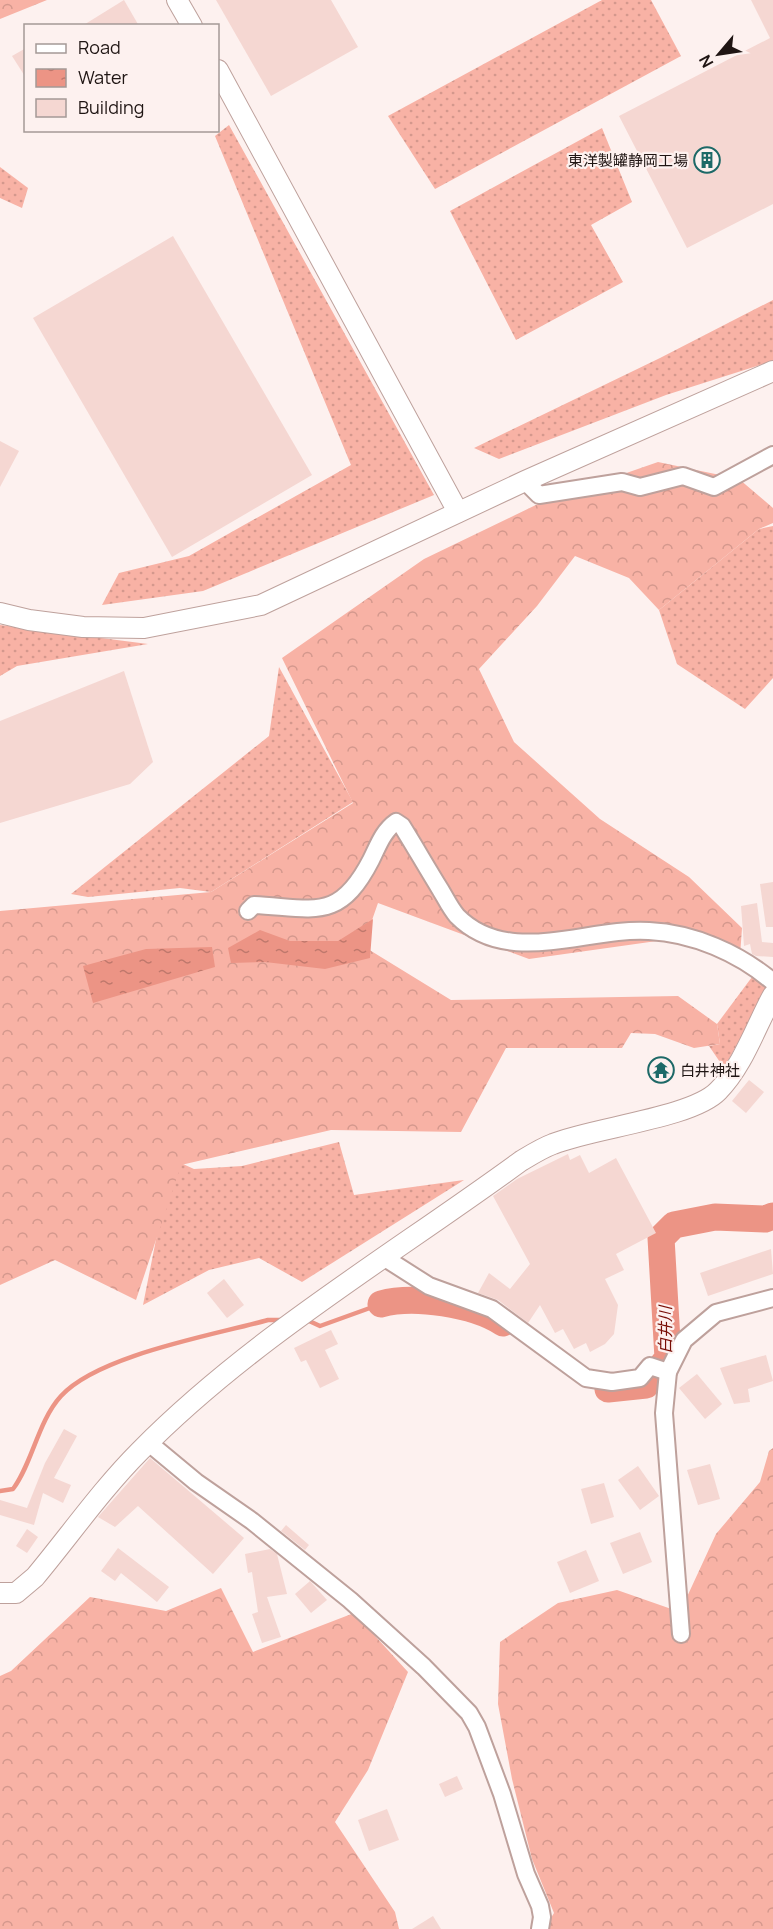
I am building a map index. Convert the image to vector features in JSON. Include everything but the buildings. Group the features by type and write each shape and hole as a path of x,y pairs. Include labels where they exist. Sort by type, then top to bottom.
{"street":[{"path":"177,0 191,24"},
{"path":"219,72 458,512"},
{"path":"0,613 29,620 83,627 144,628 261,605 525,481 773,371"},
{"path":"525,481 538,495 622,482 640,487 683,476 714,487 773,455"},
{"path":"248,911 254,905 320,908 340,903 361,879 387,828 396,822 402,826 456,915 480,934 503,941 538,942 646,930 673,933 706,942 757,968 773,981"},
{"path":"0,1593 16,1593 35,1576 149,1443 224,1376 313,1308 520,1161 554,1143 682,1108 703,1101 718,1092 732,1073 773,995"},
{"path":"385,1258 429,1286 492,1309 586,1378 612,1382 640,1378 650,1366 668,1372"},
{"path":"681,1634 664,1413 668,1372 684,1340 716,1313 773,1299"},
{"path":"149,1443 196,1482 252,1521 350,1600 424,1667 469,1713 477,1727 494,1771 526,1874 540,1906 542,1917 540,1929"}],"green space":[{"path":"0,0 47,0 0,19"},
{"path":"602,0 651,0 681,56 435,189 388,116"},
{"path":"229,125 434,495 203,591 102,605 119,573 189,556 351,465 215,136"},
{"path":"602,128 632,202 591,225 623,282 516,340 450,211"},
{"path":"0,167 28,188 22,208 0,198"},
{"path":"773,300 773,361 666,395 499,459 474,448 660,358"},
{"path":"658,462 739,479 773,508 773,523 759,529 659,610 629,578 575,556 537,606 479,669 514,742 600,819 689,877 742,928 740,956 664,940 529,959 378,903 363,946 451,1000 678,996 717,1024 720,1044 694,1048 655,1034 631,1033 622,1048 506,1048 461,1132 331,1130 181,1165 136,1300 55,1260 0,1285 0,911 211,892 353,803 282,658 424,559 540,503"},
{"path":"773,526 773,678 745,709 677,664 659,610 759,529"},
{"path":"0,625 148,644 17,666 0,676"},
{"path":"279,667 353,802 211,892 180,888 88,897 71,894 269,736"},
{"path":"752,977 770,984 724,1068 709,1046 720,1044 717,1024"},
{"path":"339,1142 354,1195 464,1180 302,1282 259,1258 209,1270 143,1305 172,1159 194,1169 242,1166"},
{"path":"773,1448 773,1929 544,1929 554,1913 532,1859 512,1779 498,1704 500,1642 558,1603 617,1590 680,1612 716,1534 760,1482 769,1451"},
{"path":"221,1588 253,1652 354,1613 408,1672 368,1770 335,1822 395,1912 399,1929 0,1929 0,1676 11,1671 90,1597 166,1611"}],"water":[{"path":"373,919 370,958 325,969 265,962 231,963 228,948 260,930 290,941 338,941"},
{"path":"212,947 215,967 93,1003 83,966 146,949"}],"waterway":[{"name":"白井川","path":"608,1389 646,1385 668,1358 661,1238 674,1225 715,1217 765,1219 773,1216"},
{"name":"白井川","path":"381,1304 410,1300 444,1303 491,1316 503,1323"},
{"path":"307,1320 320,1326 381,1304"},
{"path":"0,1491 13,1489 20,1479 53,1406 78,1382 101,1369 158,1348 268,1320 284,1320"}],"place":[{"name":"東洋製罐静岡工場","path":"707,160"},
{"name":"白井神社","path":"661,1070"}]}
